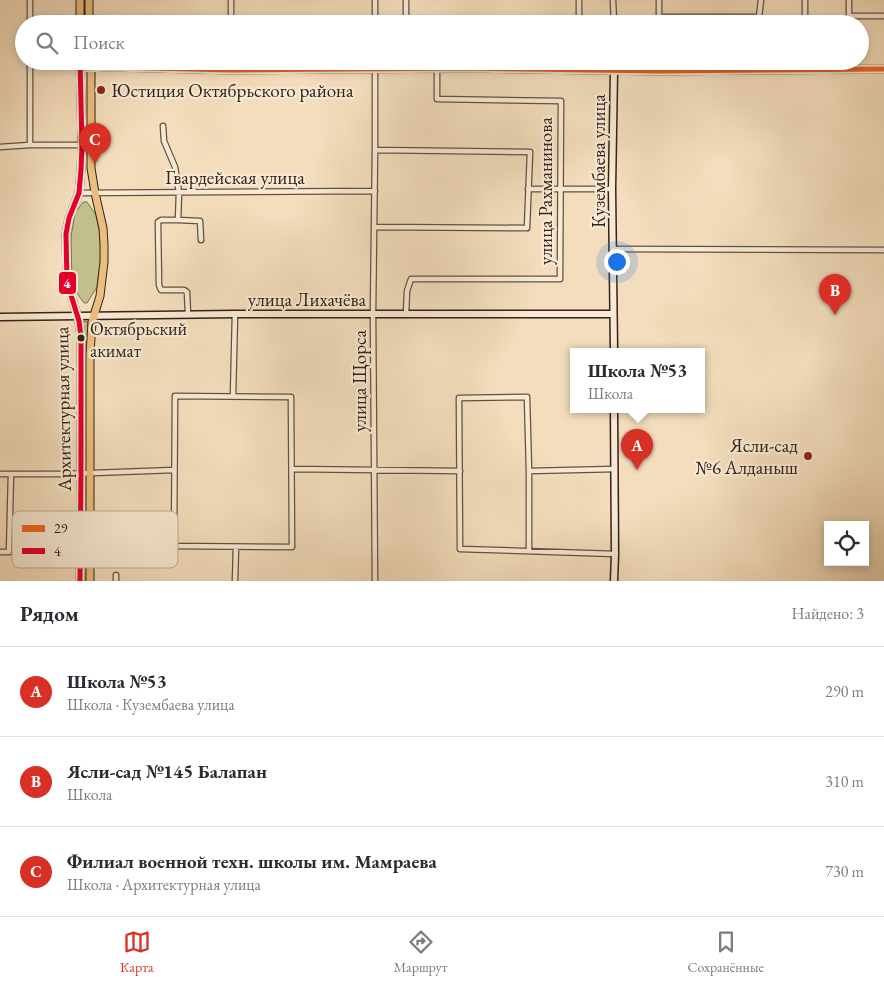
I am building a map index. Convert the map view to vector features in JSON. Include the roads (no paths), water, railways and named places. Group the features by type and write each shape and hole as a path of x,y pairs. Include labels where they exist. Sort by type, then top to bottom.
{"main road":[{"path":"80,0 80,15"},
{"path":"89,0 89,15"},
{"name":"Архитектурная улица","path":"80,70 81,170 79,193 68,218 66,234 67,282 78,315 81,337 81,511"},
{"name":"Архитектурная улица","path":"90,511 90,354 92,322 100,296 104,262 103,228 94,193 91,168 91,70"},
{"name":"Архитектурная улица","path":"80,568 80,581"},
{"name":"Архитектурная улица","path":"90,568 90,581"}],"street":[{"path":"30,0 30,15"},
{"path":"231,0 231,15"},
{"path":"375,0 375,15"},
{"path":"406,0 406,15"},
{"path":"579,0 579,15"},
{"path":"613,0 614,15"},
{"path":"659,0 659,15"},
{"path":"759,15 761,0"},
{"path":"805,0 805,15"},
{"path":"849,0 850,15"},
{"path":"869,16 884,16"},
{"path":"869,69 884,69"},
{"path":"30,70 30,145"},
{"path":"231,70 375,70"},
{"name":"улица Щорса","path":"375,70 376,150 373,313 375,581"},
{"name":"улица Рахманинова","path":"406,314 407,291 410,278 560,279 561,101 437,99 437,70"},
{"path":"614,70 804,70"},
{"name":"Кузембаева улица","path":"614,70 612,188 614,348"},
{"path":"163,126 164,141 175,167 179,193 178,220"},
{"path":"0,147 82,145"},
{"path":"375,227 527,228 530,152 376,150"},
{"path":"528,189 612,188"},
{"name":"Гвардейская улица","path":"79,193 375,191"},
{"path":"188,315 187,292 184,290 161,290 159,285 158,222 161,220 198,220 200,222 201,240"},
{"path":"613,249 884,250"},
{"name":"улица Лихачёва","path":"0,317 373,313 614,314"},
{"path":"233,396 235,314"},
{"path":"174,511 175,396 291,397 292,547 178,546"},
{"path":"528,550 529,471 527,397 459,398 460,549 615,554"},
{"path":"614,413 614,581"},
{"path":"292,469 460,471"},
{"path":"529,471 614,469"},
{"path":"0,474 90,474 174,470"},
{"path":"0,552 9,552 11,474"},
{"path":"235,581 236,547"},
{"path":"116,575 116,581"}],"place":[{"name":"Юстиция Октябрьского района","path":"101,90"},
{"name":"Филиал военной техн. школы им. Мамраева","path":"95,164"},
{"name":"Ясли-сад №145 Балапан","path":"835,315"},
{"name":"Октябрьский акимат","path":"81,338"},
{"name":"Ясли-сад №6 Алданыш","path":"808,456"},
{"name":"Школа №53","path":"637,470"}]}
